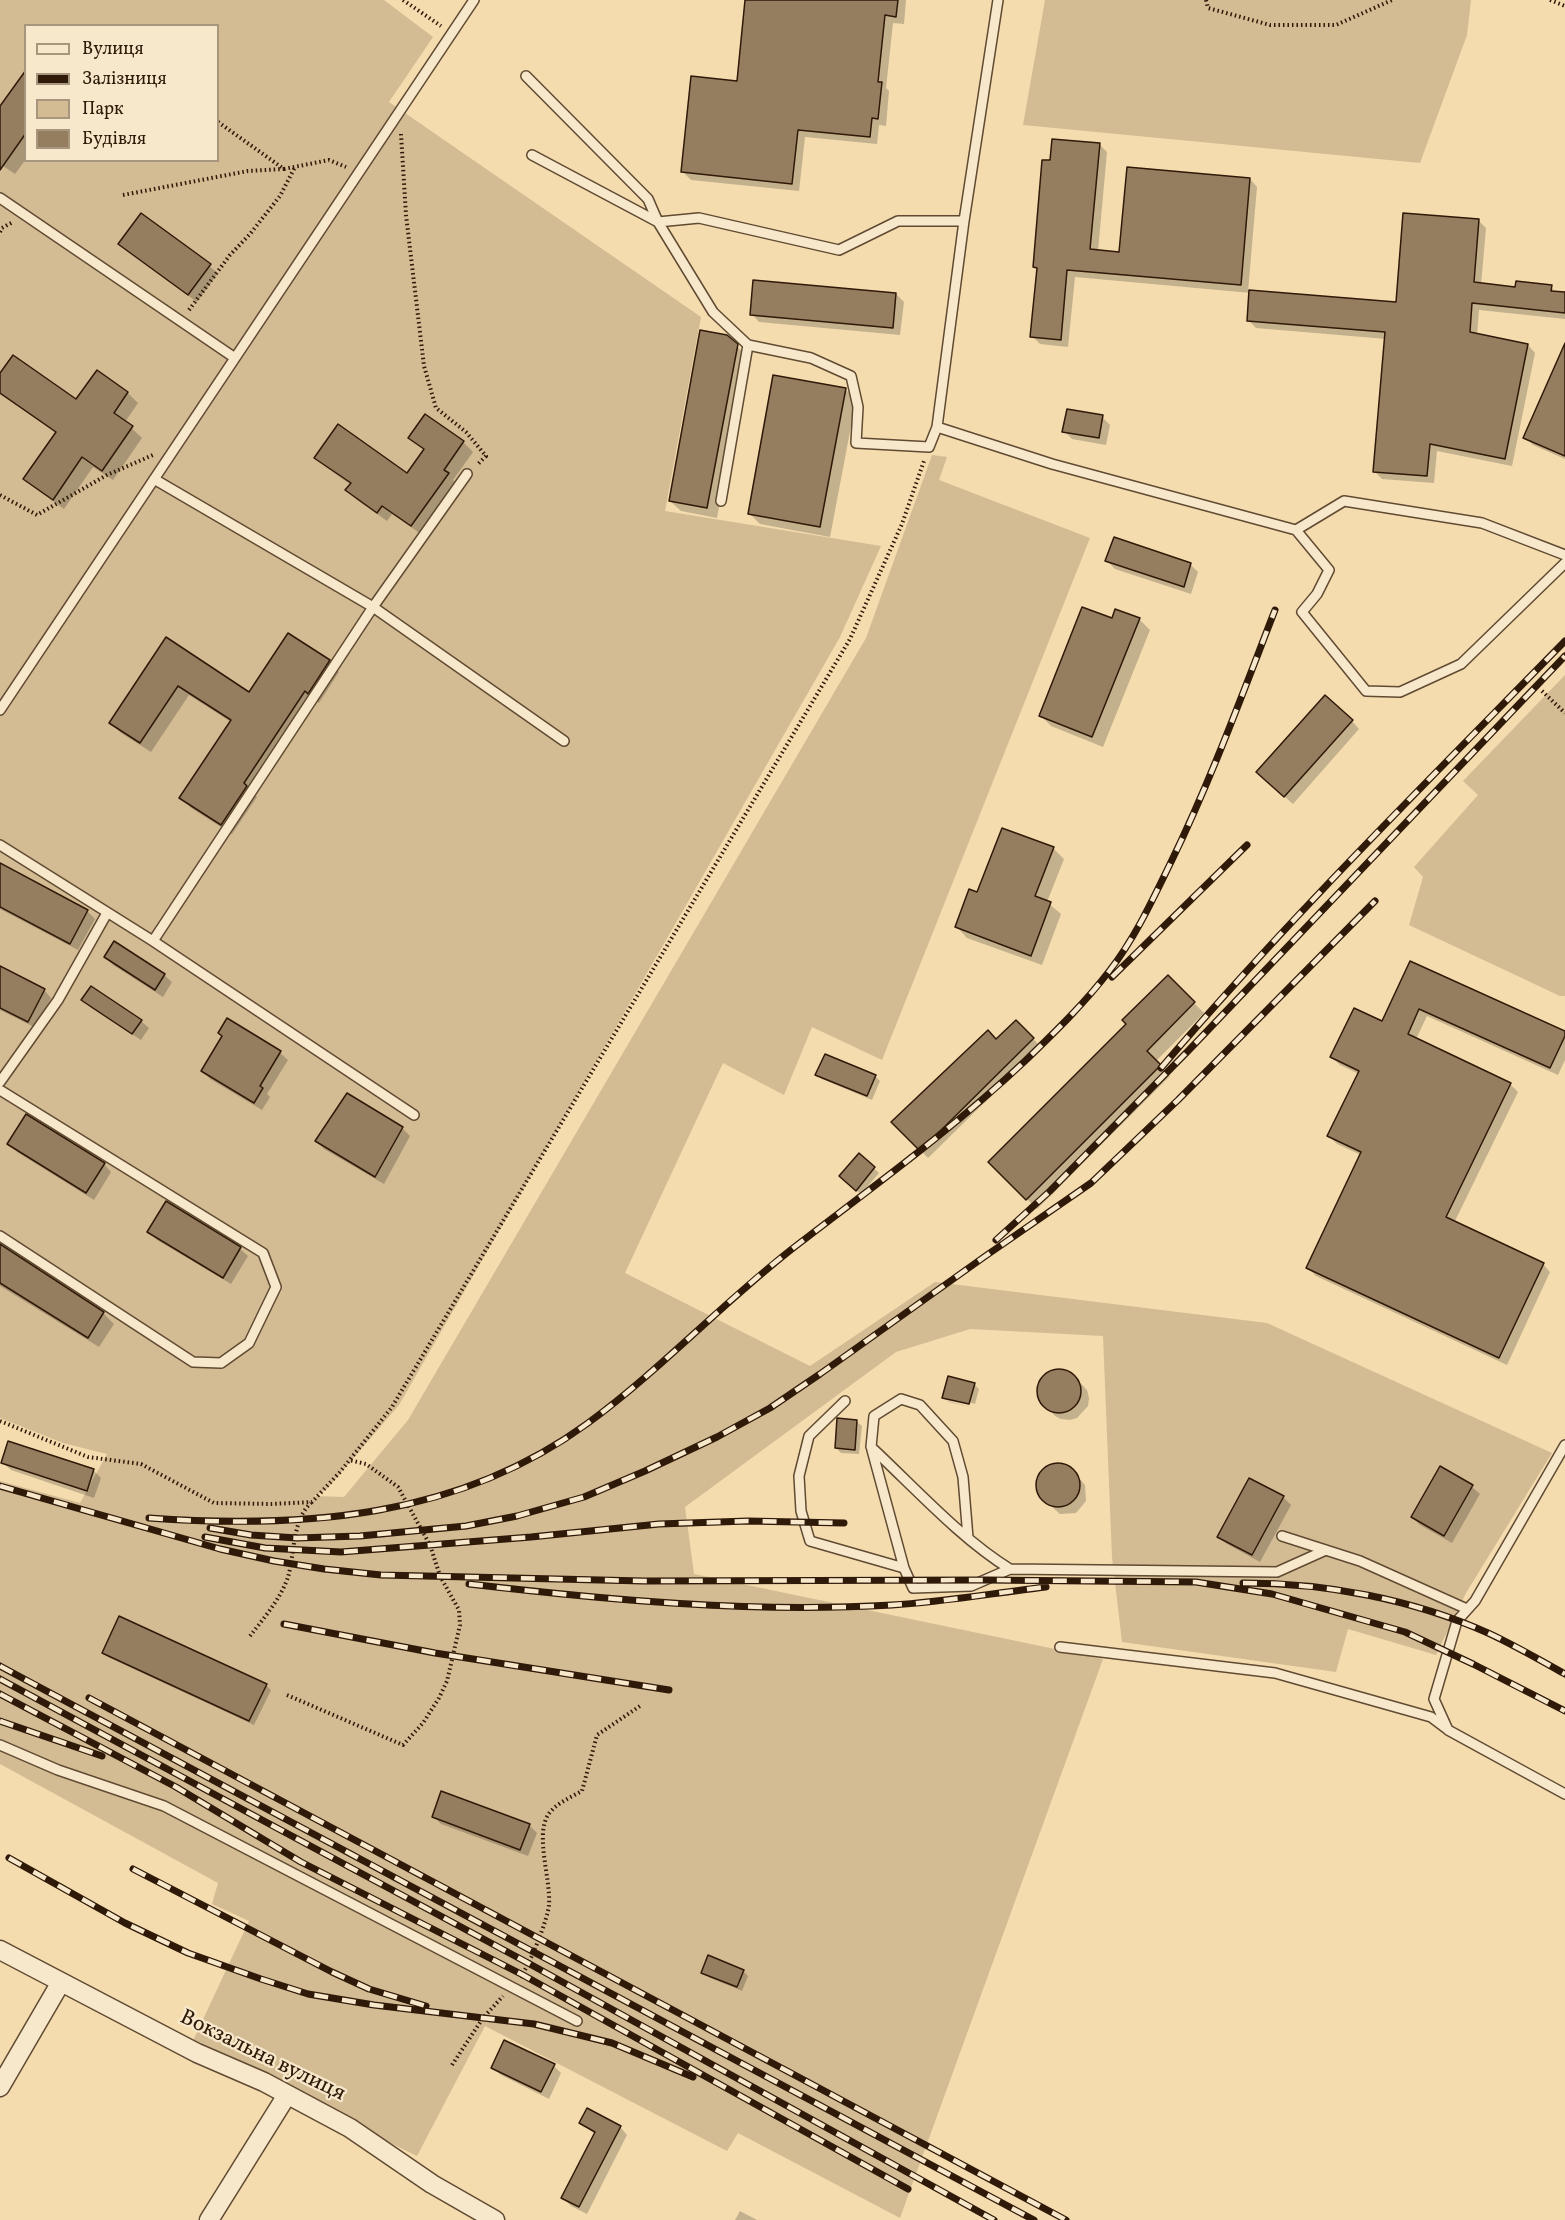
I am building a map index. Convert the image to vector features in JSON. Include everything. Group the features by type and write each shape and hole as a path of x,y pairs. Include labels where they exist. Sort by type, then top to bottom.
{"street":[{"name":"Вокзальна вулиця","path":"0,1950 197,2053 264,2082 350,2128 432,2184 488,2218"},
{"path":"0,2087 61,1982"},
{"path":"209,2220 287,2095"}],"lane":[{"path":"0,710 474,0"},
{"path":"526,76 648,199 658,222 713,312 748,345 811,358 851,376 858,407 856,443 929,447 937,427 963,221 998,0"},
{"path":"532,155 658,222 699,218 839,250 898,221 963,221"},
{"path":"0,198 235,358"},
{"path":"722,501 748,345"},
{"path":"937,427 1052,464 1296,530 1329,570 1317,594 1302,612 1366,691 1400,692 1461,664 1565,563"},
{"path":"153,941 372,607 467,474"},
{"path":"154,479 372,607 564,741"},
{"path":"1296,530 1344,501 1482,523 1565,555"},
{"path":"0,845 153,941 414,1115"},
{"path":"0,1082 58,1000 107,913"},
{"path":"0,1090 263,1253 276,1287 249,1344 221,1363 193,1362 0,1236"},
{"path":"968,1538 963,1478 953,1441 920,1405 902,1399 874,1416 871,1447 904,1568 913,1588 971,1586 1010,1569 1276,1572 1326,1550"},
{"path":"845,1401 809,1436 800,1476 801,1511 810,1541 904,1568"},
{"path":"1448,1730 1434,1699 1457,1621 1475,1601 1565,1445"},
{"path":"871,1447 986,1554 1010,1569"},
{"path":"1282,1536 1360,1561 1467,1609"},
{"path":"1060,1647 1275,1673 1431,1717 1448,1730 1565,1794"},
{"path":"0,1745 58,1770 164,1806 577,2021"}],"path":[{"path":"403,0 452,33"},
{"path":"1206,0 1208,8 1270,25 1336,25 1392,0"},
{"path":"1550,0 1565,6"},
{"path":"399,110 406,215 424,366 436,408 466,432 486,456 467,474"},
{"path":"219,123 284,169"},
{"path":"123,195 248,171 284,169 329,160 359,172"},
{"path":"181,321 230,255 280,196 295,166"},
{"path":"0,495 38,515 107,475 177,445"},
{"path":"250,1636 264,1618 287,1578 303,1510 349,1460 392,1407 850,639 902,524 929,447"},
{"path":"1542,691 1565,713"},
{"path":"0,1420 88,1457 141,1464 214,1503 312,1502"},
{"path":"287,1695 403,1745 423,1724 440,1698 447,1681 460,1624 459,1610 440,1576 430,1545 410,1505 398,1487 366,1464 349,1460"},
{"path":"452,2065 483,2018 502,1998 509,1986 523,1975 535,1952 549,1905 543,1826 549,1813 582,1791 597,1736 639,1706"}],"green space":[{"path":"0,0 384,0 433,37 389,102 701,317 665,511 881,546 840,637 399,1405 327,1489 314,1496 344,1497 408,1420 866,638 932,455 947,457 939,480 1090,538 882,1060 812,1027 784,1095 723,1063 625,1273 810,1366 935,1282 1267,1323 1552,1453 1466,1593 1436,1655 1348,1629 1336,1672 1122,1642 1112,1557 1103,1336 970,1329 896,1352 685,1507 694,1574 1103,1659 900,2218 738,2133 727,2151 485,2026 417,2156 191,2045 249,1921 212,1904 218,1883 0,1764 0,1481 80,1503 107,1454 63,1443 0,1418"},
{"path":"1045,0 1471,0 1467,35 1420,163 1023,125"},
{"path":"1565,675 1565,996 1560,996 1409,925 1423,877 1414,867 1478,795 1463,781"}],"building":[{"path":"745,0 898,0 896,17 885,15 878,82 882,82 878,119 872,118 870,137 798,130 792,184 681,172 691,76 737,81"},
{"path":"24,73 24,136 0,170 0,106"},
{"path":"1052,139 1100,143 1090,249 1119,252 1127,167 1250,178 1241,285 1067,270 1061,340 1030,337 1037,268 1033,267 1042,160 1050,160"},
{"path":"141,213 211,264 188,295 118,244"},
{"path":"1403,213 1479,219 1474,282 1515,287 1516,281 1552,285 1551,291 1565,292 1565,313 1472,303 1470,332 1528,344 1505,459 1430,444 1427,476 1373,472 1385,332 1247,321 1249,290 1396,302"},
{"path":"753,280 896,293 893,328 750,315"},
{"path":"700,330 727,335 738,344 707,508 669,501"},
{"path":"1565,343 1565,456 1523,438"},
{"path":"13,355 76,399 97,370 128,392 114,413 133,426 102,471 82,457 53,500 23,479 56,432 0,393 0,373"},
{"path":"773,375 846,388 820,527 748,514"},
{"path":"1067,409 1103,415 1099,438 1062,432"},
{"path":"425,414 464,441 444,470 449,473 411,526 382,506 377,513 345,490 351,483 314,458 338,424 407,473 424,449 408,438"},
{"path":"1114,537 1191,563 1184,587 1105,561"},
{"path":"1082,607 1112,618 1115,609 1140,618 1092,737 1039,716"},
{"path":"288,633 330,660 308,694 305,691 244,783 247,786 221,825 179,798 231,720 178,686 140,743 109,723 166,637 249,692"},
{"path":"1325,695 1353,720 1284,797 1256,772"},
{"path":"1002,828 1054,847 1035,896 1051,902 1031,956 955,927 969,889 977,892"},
{"path":"0,863 88,910 70,944 0,907"},
{"path":"114,941 165,974 155,990 104,957"},
{"path":"1410,961 1565,1031 1565,1036 1550,1068 1419,1009 1408,1034 1511,1083 1446,1217 1544,1263 1499,1358 1306,1268 1361,1152 1327,1136 1359,1071 1330,1057 1354,1008 1382,1021"},
{"path":"0,966 45,989 28,1022 0,1008"},
{"path":"1168,975 1195,1002 1147,1051 1161,1065 1026,1200 988,1162 1126,1024 1122,1020"},
{"path":"91,986 142,1020 132,1034 81,1000"},
{"path":"227,1018 281,1051 260,1086 263,1088 254,1103 201,1071 222,1036 218,1033"},
{"path":"1016,1020 1034,1038 920,1151 891,1122 988,1030 996,1039"},
{"path":"825,1054 876,1075 867,1096 815,1075"},
{"path":"347,1093 403,1127 375,1177 315,1141"},
{"path":"26,1114 105,1163 86,1193 7,1144"},
{"path":"859,1153 875,1167 856,1191 839,1176"},
{"path":"166,1201 241,1247 223,1278 147,1232"},
{"path":"0,1244 104,1312 88,1338 0,1283"},
{"path":"1059,1369 1075,1375 1081,1391 1075,1407 1059,1413 1043,1407 1037,1391 1043,1375"},
{"path":"948,1376 975,1383 969,1404 942,1398"},
{"path":"837,1418 857,1420 855,1450 835,1448"},
{"path":"8,1441 94,1469 87,1491 1,1463"},
{"path":"1058,1463 1074,1469 1080,1485 1074,1501 1058,1507 1042,1501 1036,1485 1042,1469"},
{"path":"1440,1466 1473,1485 1444,1536 1411,1517"},
{"path":"1249,1478 1284,1496 1252,1555 1217,1537"},
{"path":"119,1616 267,1684 249,1721 102,1653"},
{"path":"441,1791 530,1824 520,1850 432,1817"},
{"path":"708,1955 744,1970 737,1987 701,1973"},
{"path":"504,2040 555,2064 541,2092 491,2068"},
{"path":"587,2108 621,2126 579,2207 561,2198 595,2132 579,2123"}],"railway":[{"path":"149,1518 207,1521 322,1518 378,1510 433,1498 486,1479 538,1455 616,1402 747,1286 971,1109 1025,1061 1080,1006 1100,982 1136,932 1186,831 1226,737 1275,610"},
{"path":"1161,1068 1309,904 1565,641"},
{"path":"996,1240 1050,1191 1189,1050 1565,656"},
{"path":"1112,977 1247,845"},
{"path":"210,1528 251,1535 297,1538 360,1536 466,1526 517,1516 584,1497 717,1437 770,1408 1091,1183 1178,1100 1375,901"},
{"path":"0,1486 220,1549 274,1561 381,1575 644,1581 1196,1582 1272,1594 1405,1632 1565,1711"},
{"path":"205,1537 265,1548 341,1552 659,1524 748,1521 844,1523"},
{"path":"1243,1583 1306,1586 1399,1602 1488,1633 1565,1674"},
{"path":"469,1584 680,1604 786,1607 911,1604 1046,1587"},
{"path":"284,1624 435,1653 669,1690"},
{"path":"0,1666 1034,2220"},
{"path":"0,1679 528,1963 994,2220"},
{"path":"0,1694 176,1787 301,1862 523,1975 908,2189"},
{"path":"89,1698 1066,2220"},
{"path":"0,1721 102,1756"},
{"path":"9,1858 125,1923 188,1953 261,1979 308,1994 374,2005 534,2024 612,2043 693,2077"},
{"path":"133,1869 332,1972 369,1989 426,2006"}]}
